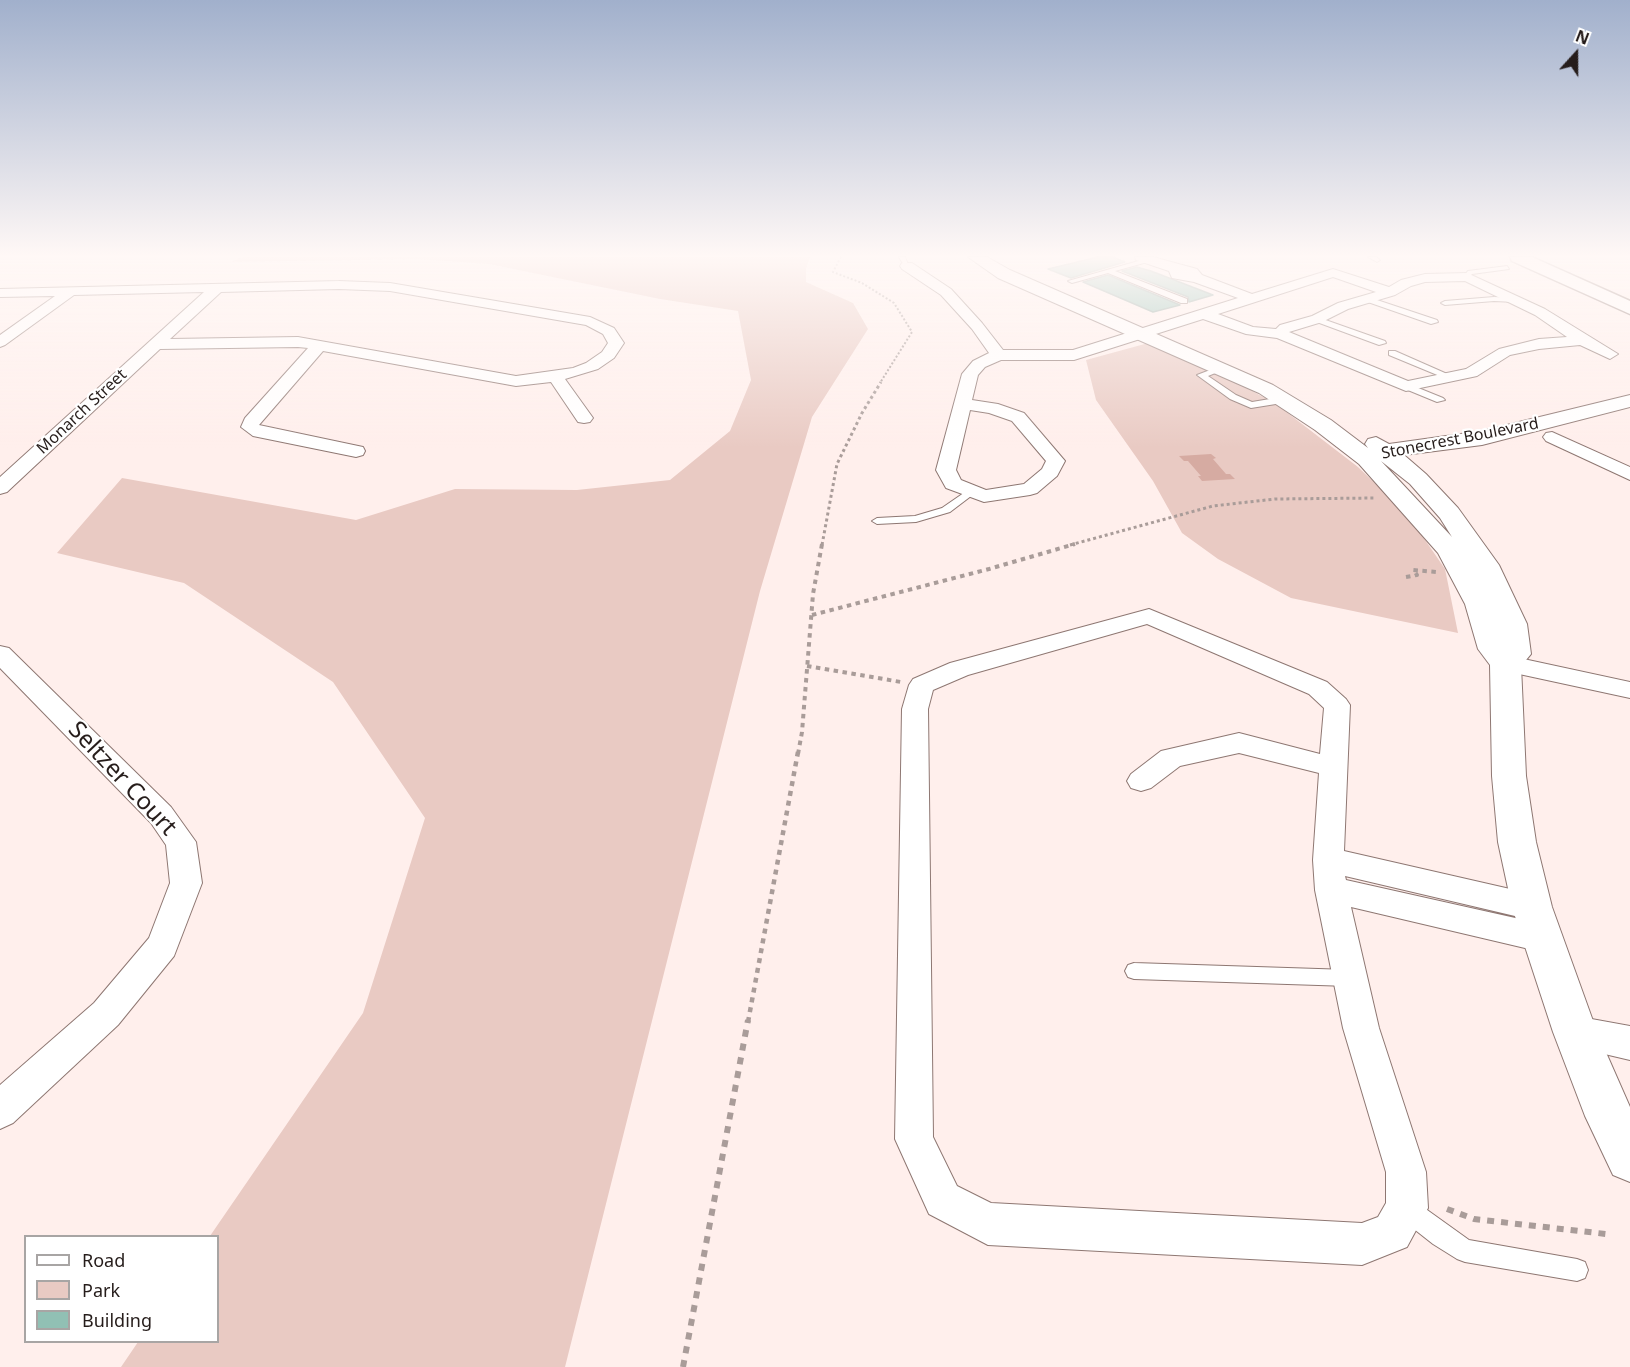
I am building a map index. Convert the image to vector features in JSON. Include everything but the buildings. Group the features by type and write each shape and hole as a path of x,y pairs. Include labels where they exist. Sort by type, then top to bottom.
{"street":[{"path":"0,342 30,321"},
{"name":"Monarch Street","path":"4,481 181,321"},
{"path":"155,344 298,342 501,380 555,377 592,366 608,355 616,343 609,331 589,321"},
{"path":"972,321 998,355"},
{"path":"1123,321 1272,379 1321,406 1449,513 1485,565 1512,624 1516,654 1505,663"},
{"path":"1127,321 1221,369 1266,389 1323,425 1385,458 1405,498 1450,550 1479,604 1493,649 1505,663 1630,690"},
{"path":"963,404 992,408 1018,417 1056,461 1050,472 1030,489 984,495 953,484 946,470 970,374 979,364 998,355 1074,355 1181,321"},
{"path":"1222,321 1251,331 1280,334 1406,386 1471,373 1505,352 1539,344 1582,340"},
{"path":"1280,334 1285,328 1311,321"},
{"path":"1553,321 1582,340 1610,354"},
{"path":"319,346 251,422 250,427 259,432 356,451"},
{"path":"555,377 584,418"},
{"name":"Stonecrest Boulevard","path":"1385,458 1482,438 1630,400"},
{"name":"Stonecrest Boulevard","path":"1385,458 1501,449 1630,416"},
{"name":"Stonecrest Boulevard","path":"1552,437 1630,474"},
{"path":"1149,616 1318,688 1337,705 1330,875 1349,978 1361,1028 1406,1172 1422,1207 1392,1232 1362,1244 988,1224 943,1200 914,1139 915,709 922,685 959,669 1149,616"},
{"name":"Seltzer Court","path":"0,654 161,815 181,842 186,883 162,946 106,1014 0,1110"},
{"path":"1505,663 1509,776 1517,842 1537,923 1575,1032 1602,1100 1630,1158"},
{"path":"1141,781 1171,758 1239,743 1333,767"},
{"path":"1330,875 1537,923"},
{"path":"1575,1032 1630,1043"}],"lane":[{"path":"1322,321 1382,343"},
{"path":"1392,353 1450,377"},
{"path":"1406,386 1440,400"},
{"path":"877,521 916,519 946,510 971,491"},
{"path":"1134,971 1349,978"},
{"path":"1422,1207 1441,1236 1465,1251 1577,1270"}],"path":[{"path":"683,1367 769,898 802,732 812,615 837,464 862,413 912,332 907,321"},
{"path":"812,615 989,569 1213,506 1275,499 1405,498"},
{"path":"1406,577 1417,575 1413,570 1441,572"},
{"path":"807,666 922,685"},
{"path":"1422,1207 1474,1219 1606,1234"}],"green space":[{"path":"740,321 863,321 868,329 812,417 760,591 565,1367 121,1367 137,1343 219,1343 219,1235 211,1235 363,1013 425,818 333,682 184,583 57,553 122,478 356,520 455,489 577,490 670,480 730,431 751,380"},
{"path":"1152,342 1276,404 1358,467 1408,515 1445,569 1458,633 1291,598 1218,559 1182,533 1153,481 1096,400 1086,360"}],"shaded area":[{"path":"1211,454 1226,474 1230,474 1235,479 1202,481 1198,476 1201,476 1188,461 1184,461 1179,456"}]}
